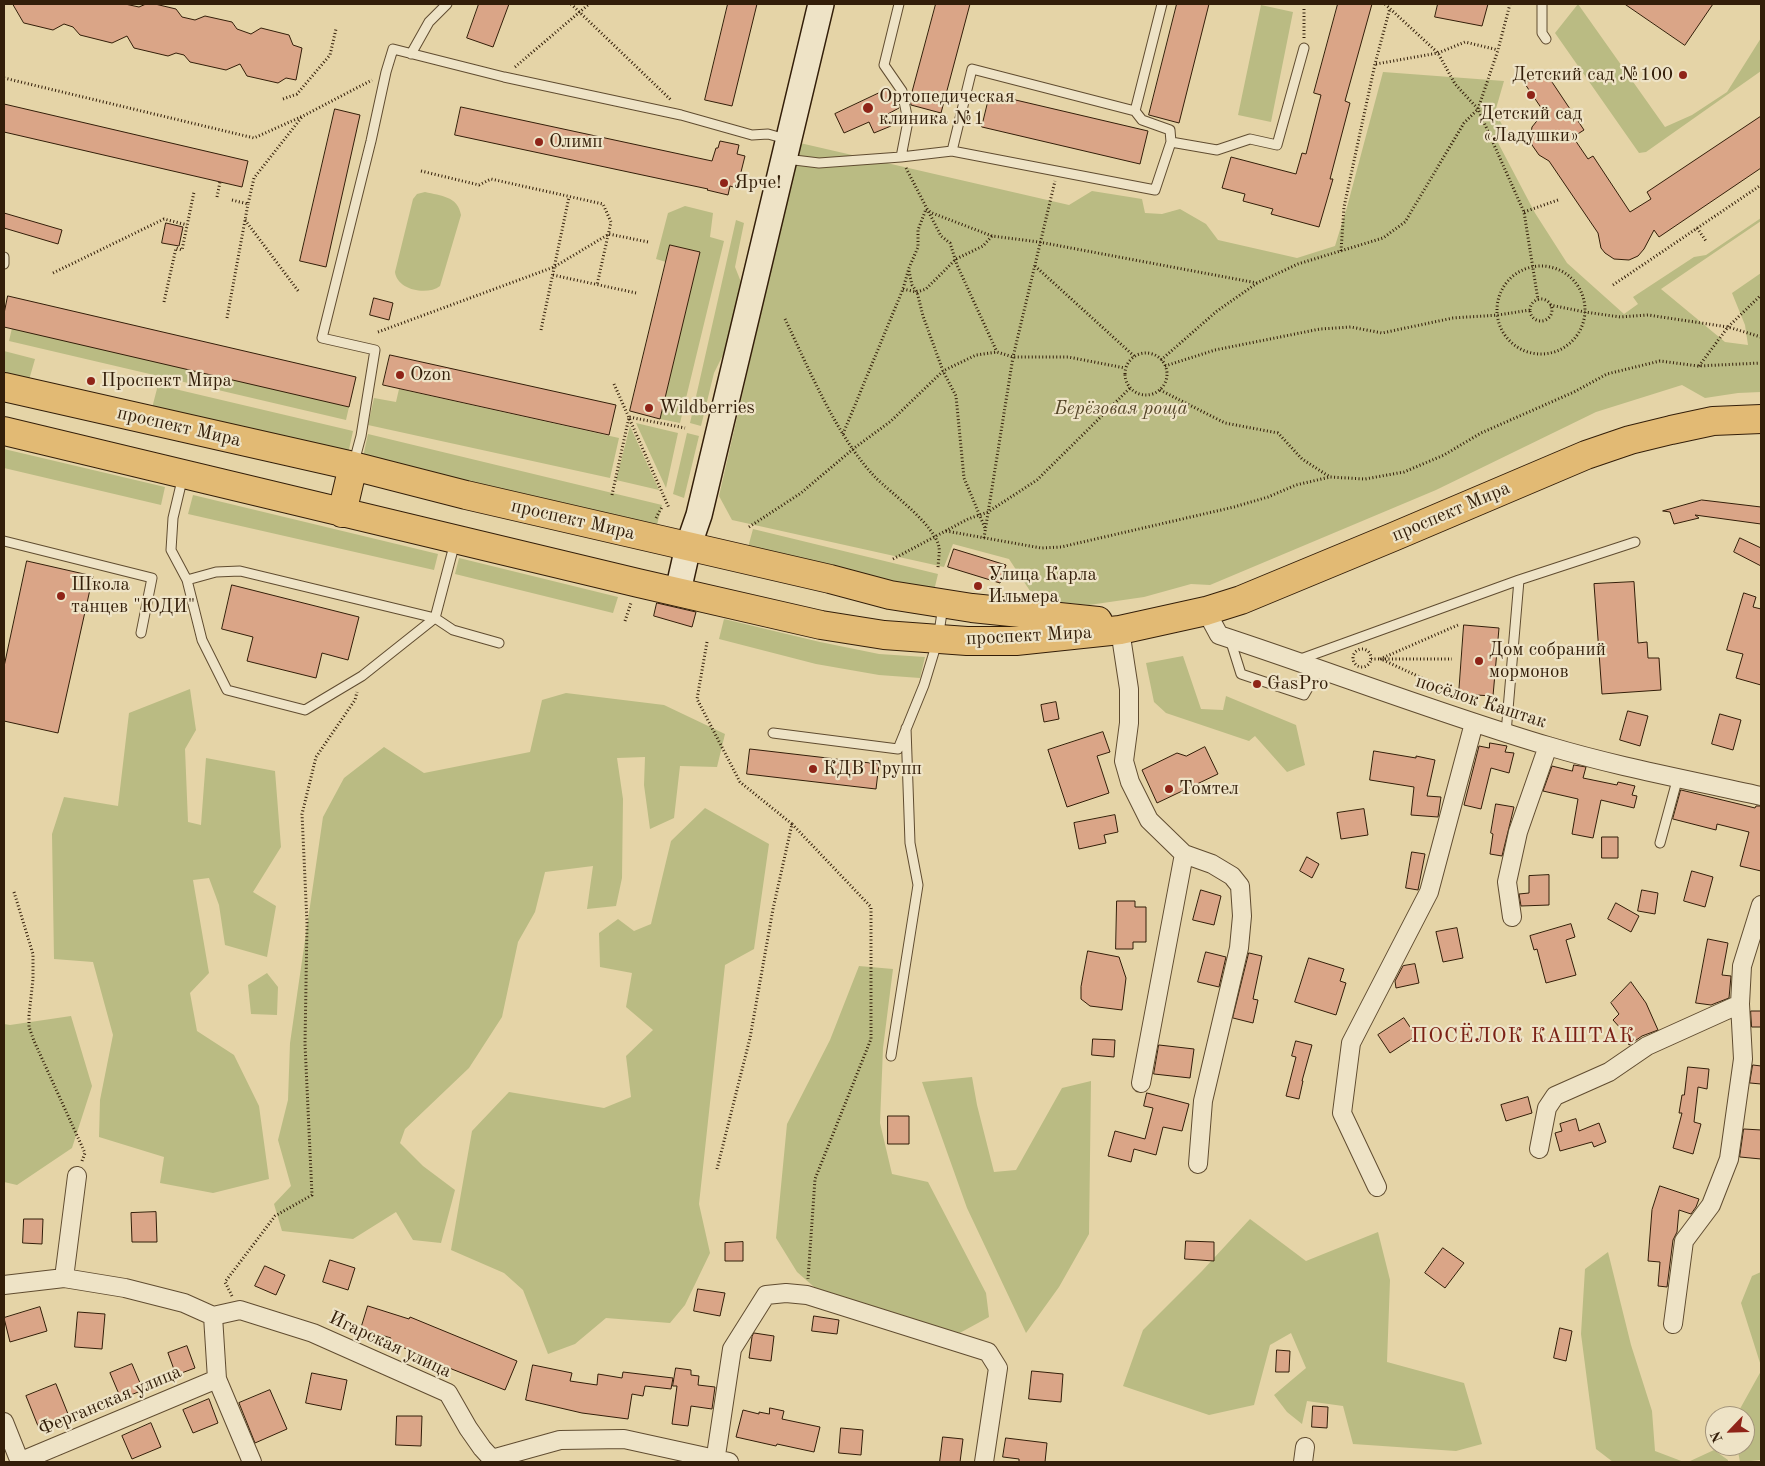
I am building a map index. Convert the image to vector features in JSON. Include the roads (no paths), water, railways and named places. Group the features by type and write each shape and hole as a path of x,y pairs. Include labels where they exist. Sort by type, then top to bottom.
{"main road":[{"name":"проспект Мира","path":"4,387 353,466 466,496 890,595 1017,613 1147,625"},
{"name":"проспект Мира","path":"4,432 821,625 884,635 967,641 1016,641 1120,630 1206,612 1241,600 1384,541 1586,455 1630,440 1713,421 1761,419"},
{"path":"342,512 353,466"}],"street":[{"path":"678,592 688,547 699,515 821,4"},
{"name":"посёлок Каштак","path":"1206,612 1219,635 1474,723 1619,766 1761,796"},
{"path":"1120,630 1129,689 1129,723 1124,761 1130,782 1149,820 1184,854 1212,864 1232,876 1240,886 1242,916 1239,948 1202,1101 1198,1164"},
{"path":"1377,1187 1342,1112 1351,1043 1429,892 1474,723"},
{"path":"1512,917 1507,882 1518,832 1548,746"},
{"path":"1141,1083 1184,854"},
{"path":"1673,1324 1684,1241 1711,1206 1729,1159 1743,1059 1740,1004 1742,966 1761,905"},
{"path":"1539,1149 1547,1108 1555,1096 1609,1072 1647,1046 1740,1004"},
{"path":"64,1278 77,1176"},
{"path":"4,1286 64,1278 150,1294 184,1303 213,1316 217,1379 252,1462"},
{"path":"720,1461 732,1350 766,1294 786,1293 807,1295 988,1352 998,1368 984,1462"},
{"name":"Игарская улица","path":"213,1316 240,1310 313,1333 448,1393 490,1461 560,1440 624,1439 720,1461"},
{"name":"Ферганская улица","path":"20,1462 217,1379"},
{"path":"4,1422 20,1462"}],"lane":[{"path":"411,54 429,22 446,4"},
{"path":"900,4 884,65 902,91 908,121 901,157"},
{"path":"1135,111 1162,4"},
{"path":"1542,4 1542,33 1546,39"},
{"path":"1171,142 1217,150 1250,140 1277,145 1304,48"},
{"path":"353,466 361,436 375,350 322,338 371,141 386,72 394,49 504,76 681,115 752,135 768,134 786,149 819,164 952,151 1155,190 1171,142 1170,130 1142,120 1135,111 972,69 952,151"},
{"path":"4,256 4,264"},
{"path":"183,474 173,518 171,550 187,580 202,640 226,690 305,710 362,676 435,618 455,539"},
{"path":"4,541 152,578 141,633"},
{"path":"1296,661 1519,580 1635,542"},
{"path":"187,580 216,572 240,571 435,618 453,630 499,643"},
{"path":"1506,733 1519,580"},
{"path":"773,733 898,749 924,685 938,639 944,604"},
{"path":"1230,639 1241,674 1304,695 1319,669"},
{"path":"891,1056 918,885 910,843 906,728"},
{"path":"1660,843 1678,777"}],"place":[{"name":"Детский сад №100","path":"1683,75"},
{"name":"Детский сад «Ладушки»","path":"1531,95"},
{"name":"Ортопедическая клиника №1","path":"868,108"},
{"name":"Олимп","path":"539,142"},
{"name":"Ярче!","path":"724,183"},
{"name":"Ozon","path":"400,375"},
{"name":"Проспект Мира","path":"91,381"},
{"name":"Wildberries","path":"649,408"},
{"name":"Улица Карла Ильмера","path":"978,586"},
{"name":"Школа танцев \"ЮДИ\"","path":"61,596"},
{"name":"Дом собраний мормонов","path":"1479,661"},
{"name":"GasPro","path":"1257,684"},
{"name":"КДВ Групп","path":"813,769"},
{"name":"Томтел","path":"1169,789"}],"district":[{"name":"ПОСЁЛОК КАШТАК","path":"1523,1036"}],"park label":[{"name":"Берёзовая роща","path":"1121,409"}]}
